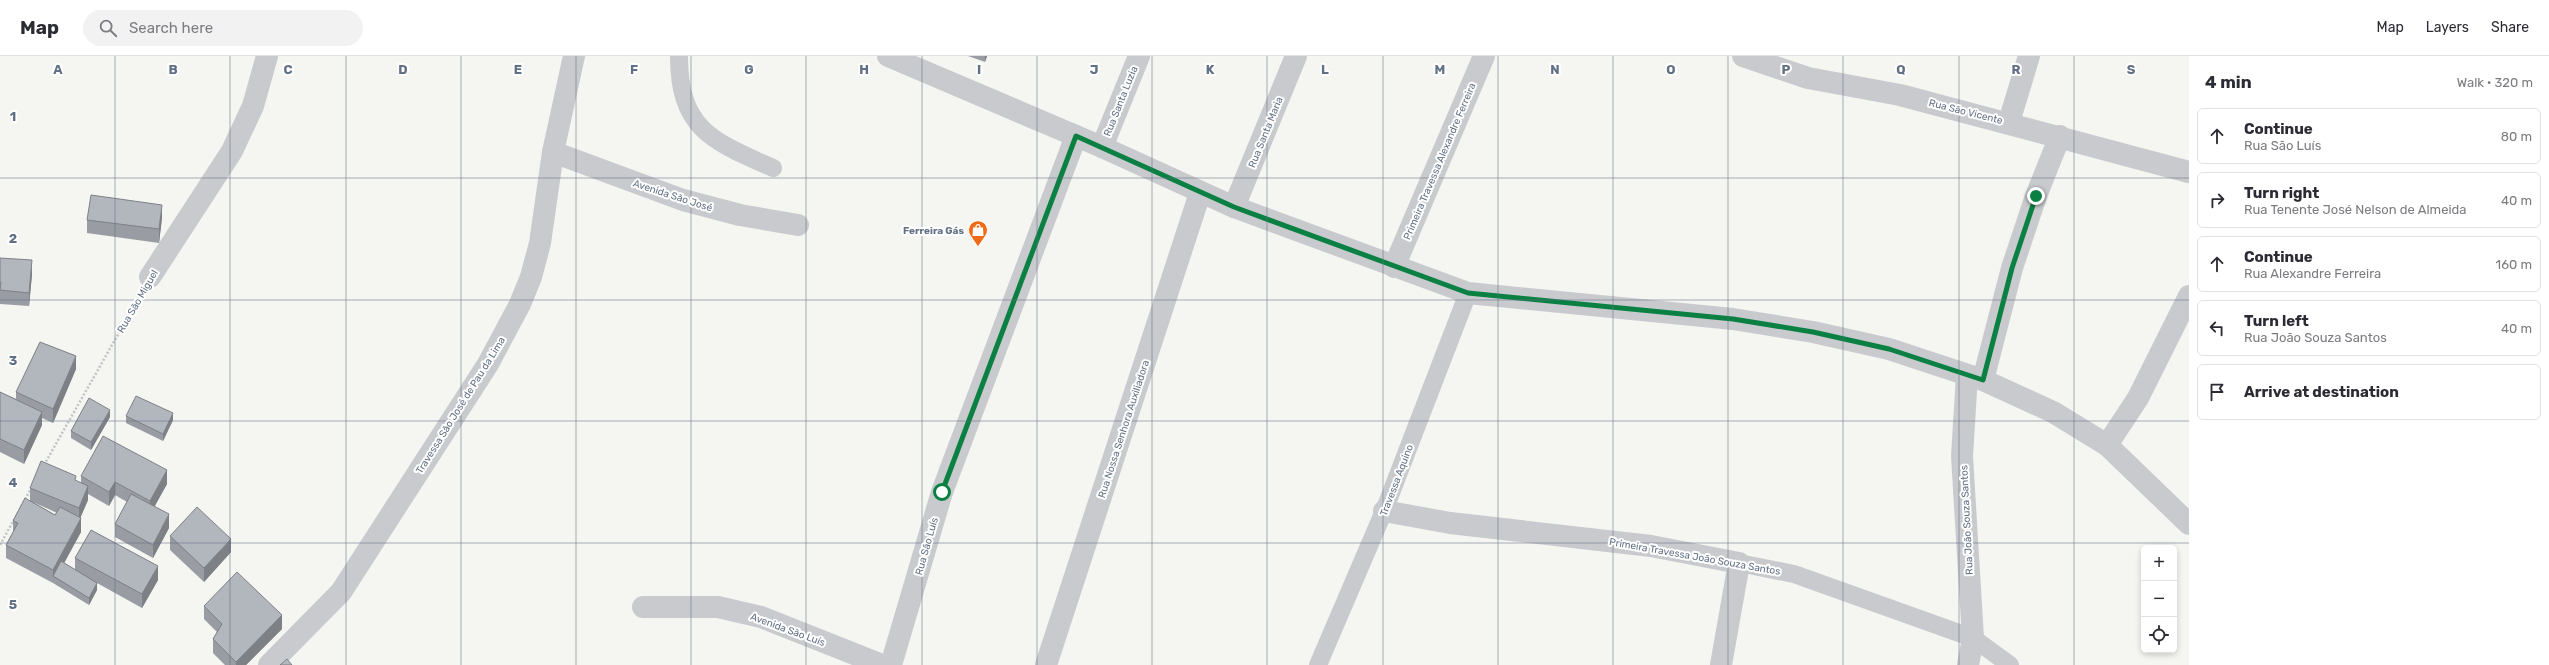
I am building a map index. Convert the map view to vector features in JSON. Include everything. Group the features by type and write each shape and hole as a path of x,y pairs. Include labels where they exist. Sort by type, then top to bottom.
{"street":[{"name":"Rua São Miguel","path":"150,277 232,150 253,106 268,56"},
{"name":"Travessa São José de Pau da Lima","path":"269,665 341,592 491,357 520,304 531,277 540,243 552,152 574,56"},
{"path":"888,56 1102,147 1200,193 1234,207 1468,293 1747,321 1889,349 1975,378 2053,412 2107,445 2189,524"},
{"name":"Rua Santa Luzia","path":"1102,147 1139,56"},
{"name":"Rua Santa Maria","path":"1234,207 1296,56"},
{"name":"Primeira Travessa Alexandre Ferreira","path":"1394,266 1484,56"},
{"name":"Rua São Vicente","path":"1743,56 1808,78 1900,95 2009,122 2189,172"},
{"path":"2009,122 2029,56"},
{"name":"Rua São Luís","path":"891,665 942,492 1076,136"},
{"name":"Rua João Souza Santos","path":"1968,665 1973,638 1962,456 1975,378 2036,196 2060,136"},
{"name":"Avenida São José","path":"552,152 683,200 740,215 798,225"},
{"name":"Rua Nossa Senhora Auxiliadora","path":"1046,665 1200,193"},
{"path":"2107,445 2138,398 2189,296"},
{"name":"Primeira Travessa João Souza Santos","path":"1384,511 1450,523 1651,546 1739,563"},
{"path":"1721,665 1739,563"},
{"name":"Avenida São Luís","path":"643,607 718,607 754,615 882,665"}],"lane":[{"path":"678,56 679,82 686,109 706,134 734,151 773,168"},
{"name":"Travessa Aquino","path":"1318,665 1384,511 1468,293"},
{"name":"Primeira Travessa João Souza Santos","path":"1739,563 1794,574 1973,638 2010,665"}],"path":[{"name":"Rua São Miguel","path":"44,466 150,277"},
{"path":"0,545 36,480"}],"building":[{"path":"91,195 162,205 159,229 87,220"},
{"path":"0,258 32,260 29,293 0,290"},
{"path":"40,342 76,356 53,409 16,392"},
{"path":"0,392 42,412 24,450 0,439"},
{"path":"136,396 173,413 163,434 126,416"},
{"path":"89,398 110,410 91,442 71,431"},
{"path":"103,436 167,470 150,501 115,482 109,492 81,476"},
{"path":"41,461 76,476 75,480 88,486 79,508 30,488"},
{"path":"131,494 169,514 153,545 115,524"},
{"path":"25,498 55,515 60,507 81,518 53,570 6,545 18,523 13,521"},
{"path":"197,507 231,539 204,568 170,536"},
{"path":"91,530 158,566 142,594 75,558"},
{"path":"61,561 97,583 89,598 53,576"},
{"path":"237,572 282,615 236,662 213,639 222,624 204,606"},
{"path":"287,659 292,665 280,665"}],"place":[{"name":"Ferreira Gás","path":"978,247"}],"route":[{"path":"942,492 1076,136 1234,207 1468,293 1585,303 1733,319 1813,332 1889,349 1983,380 2012,268 2036,196"}]}
